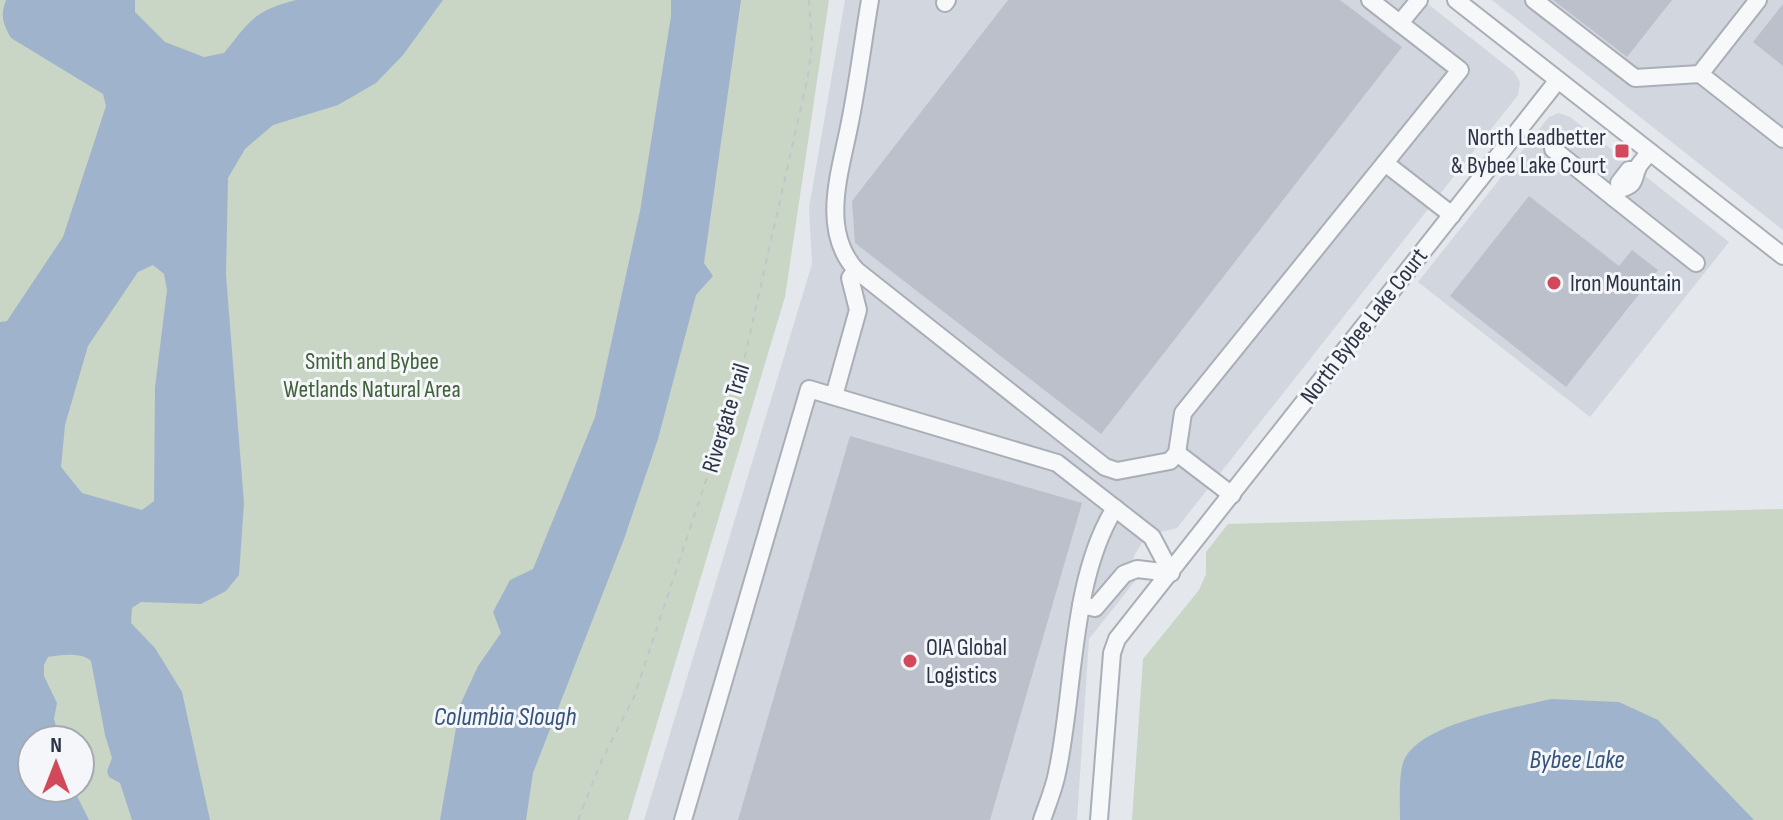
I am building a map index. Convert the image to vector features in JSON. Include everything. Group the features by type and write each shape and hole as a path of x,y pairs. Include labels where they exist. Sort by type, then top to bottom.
{"street":[{"path":"870,0 850,124 837,178 836,215 839,242 845,258 856,270 1105,467 1117,471 1170,461 1177,453 1183,413 1460,70 1370,0"},
{"path":"1400,23 1419,0"},
{"path":"1456,0 1783,256"},
{"path":"1534,0 1635,78 1700,74 1783,139"},
{"path":"1700,74 1758,0"},
{"name":"North Bybee Lake Court","path":"1099,820 1112,653 1117,639 1558,80"},
{"path":"1553,149 1617,194 1696,263"},
{"path":"1617,194 1623,177 1629,170 1637,170 1650,152"},
{"path":"1385,163 1452,215"},
{"path":"834,396 858,310 850,278 856,270"},
{"path":"683,820 809,389 1057,463 1152,537 1171,573"},
{"path":"1177,453 1232,495"},
{"path":"1042,820 1057,774 1081,605 1103,527 1115,508"},
{"path":"1081,605 1095,608 1124,574 1137,569 1171,573"}],"path":[{"name":"Rivergate Trail","path":"578,820 600,764 634,697 740,378 808,76 812,45 809,0"}],"shaded area":[{"path":"845,0 1423,0 1514,72 1520,82 1518,95 1177,528 1156,533 1143,541 1135,554 1132,564 1135,581 1089,639 1077,820 644,820 812,264 809,208"},
{"path":"1492,0 1783,0 1783,230"},
{"path":"1558,113 1570,117 1729,242 1590,417 1418,282 1549,117"}],"green space":[{"name":"Smith and Bybee Wetlands Natural Area","path":"0,0 829,0 785,297 628,820 0,820"},
{"path":"1783,509 1783,820 1132,820 1143,659 1199,590 1206,574 1206,552 1228,524"}],"water":[{"path":"6,0 135,0 135,12 165,42 204,57 224,53 261,13 296,0 443,0 403,55 376,83 338,105 273,125 245,149 228,178 226,275 244,503 239,575 226,591 201,604 141,602 132,608 131,623 155,648 182,692 210,820 132,820 120,783 109,777 107,771 112,758 91,661 71,655 48,657 44,665 44,676 57,703 55,724 16,724 16,804 81,804 89,820 0,820 0,322 7,321 63,237 106,106 103,94 11,38 3,19","holes":["153,265 164,274 167,290 155,387 154,501 142,510 82,493 61,467 65,425 88,346 138,272"]},
{"name":"Columbia Slough","path":"671,0 741,0 704,263 713,276 696,295 658,439 624,539 533,773 526,820 440,820 460,705 478,666 501,633 493,612 510,580 533,569 595,417 640,211"},
{"name":"Bybee Lake","path":"1551,699 1619,702 1658,720 1754,820 1400,820 1401,771 1405,758 1415,746 1449,726"}],"building":[{"path":"1008,0 1340,0 1402,47 1101,434 855,243 852,201"},
{"path":"1553,0 1672,0 1627,57"},
{"path":"1783,4 1783,66 1753,42"},
{"name":"Iron Mountain","path":"1529,196 1619,266 1632,250 1658,270 1566,387 1450,296"},
{"name":"OIA Global Logistics","path":"850,436 1082,503 990,820 738,820"}],"place":[{"name":"North Leadbetter & Bybee Lake Court","path":"1622,151"},
{"name":"Iron Mountain","path":"1554,283"},
{"name":"OIA Global Logistics","path":"910,661"}]}
